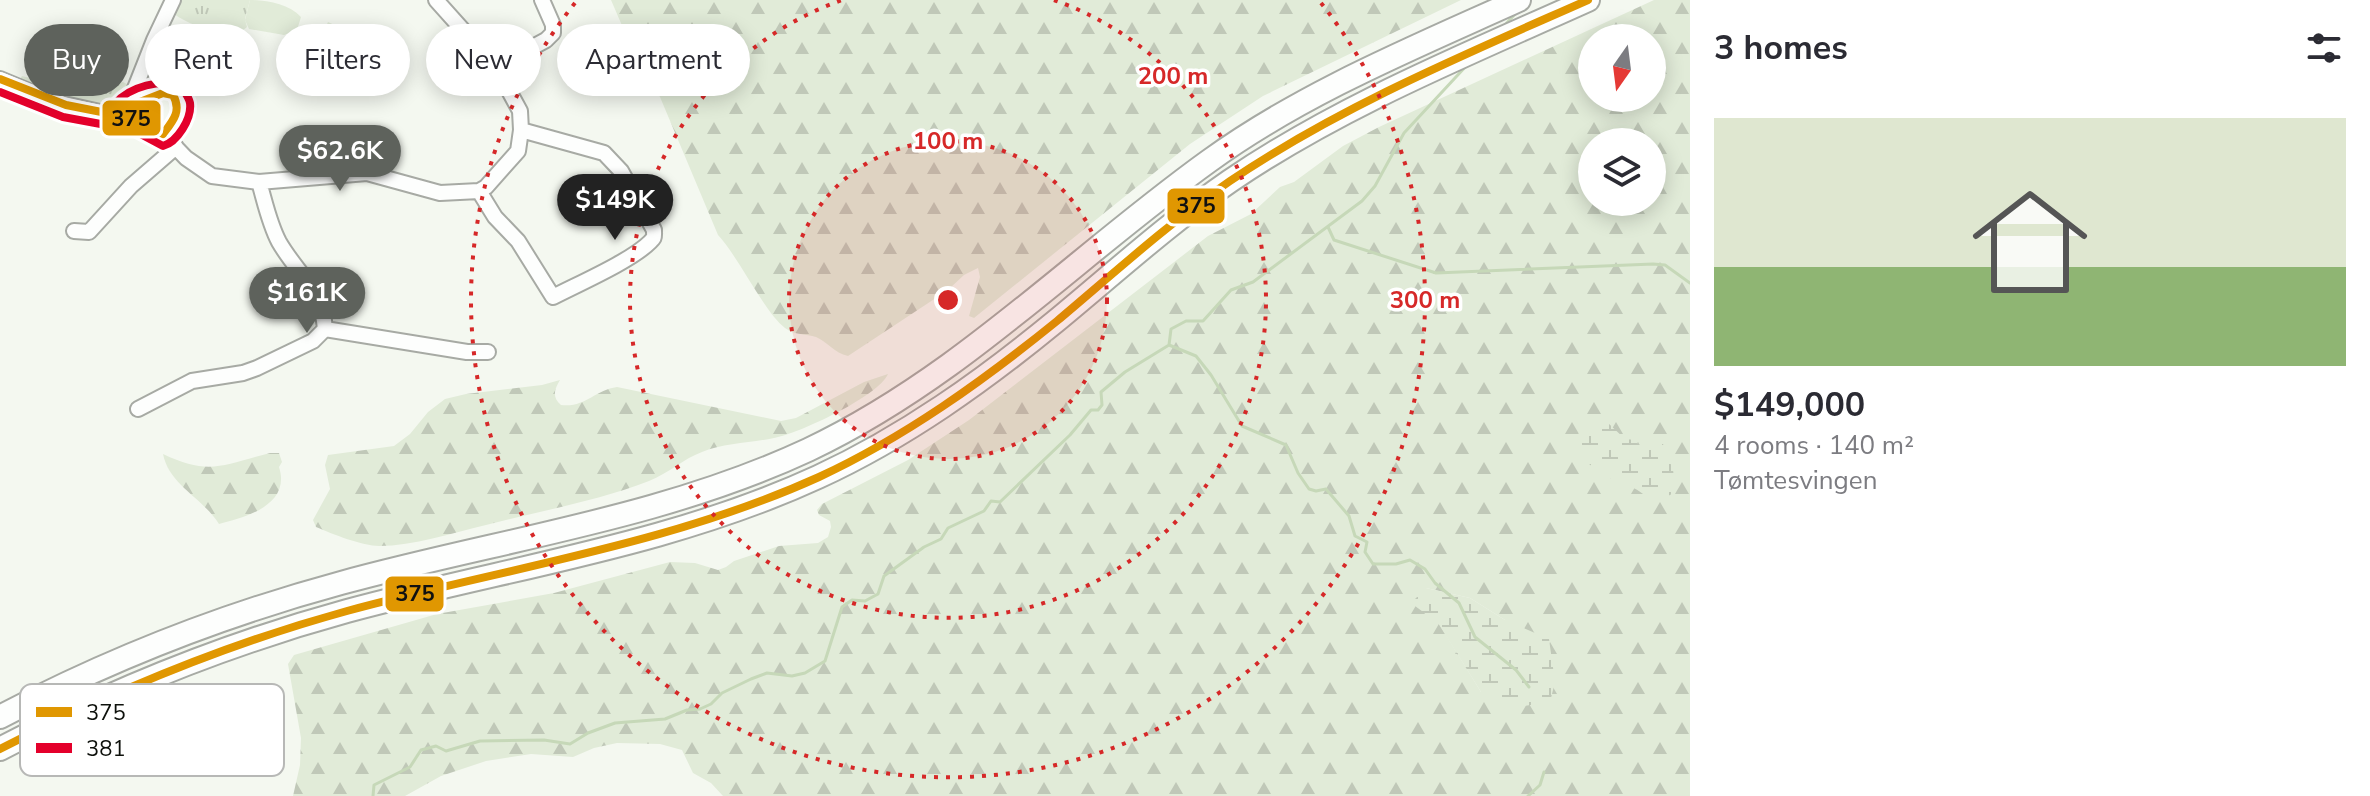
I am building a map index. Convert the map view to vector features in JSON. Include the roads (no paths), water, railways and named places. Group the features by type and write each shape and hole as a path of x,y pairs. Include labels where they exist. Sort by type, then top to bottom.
{"highway":[{"path":"69,684 111,664 244,613 344,582 666,504 746,476 811,448 874,415 940,374 1013,319 1181,182 1247,136 1365,71 1519,0"},
{"path":"139,684 268,635 351,610 674,531 756,503 824,474 888,440 957,397 1019,351 1189,211 1262,161 1378,97 1588,0"},
{"path":"0,717 20,707"},
{"path":"0,749 20,739"}],"street":[{"path":"124,116 148,53 173,0"},
{"path":"436,0 457,24"},
{"path":"541,43 553,33 553,25 542,0"},
{"path":"0,79 55,102 124,116 152,126 212,176 259,182 367,173 440,193 479,191 516,155 521,130 520,111 512,96"},
{"path":"479,191 495,217 518,241 553,297 617,263 654,238 654,230 621,171 604,153 521,130"},
{"path":"74,231 89,232 131,186 176,147"},
{"path":"259,182 273,229 318,296 325,329"},
{"path":"325,329 454,350 488,352"},
{"path":"138,409 192,381 257,368 313,341 325,329"}],"waterway":[{"path":"1503,27 1517,12"},
{"path":"373,796 374,785 410,767 421,750 436,746 446,751 480,741 544,740 570,744 615,723 665,719 687,710 700,709 711,704 722,693 751,679 767,673 792,676 805,673 825,661 842,607 852,600 865,601 878,594 884,576 924,547 941,539 948,528 984,511 991,501 1000,502 1070,435 1091,410 1098,410 1102,405 1101,392 1125,372 1169,345 1171,329 1186,321 1203,321 1231,290 1253,282 1362,201 1375,186 1404,133 1468,64"},
{"path":"1328,227 1334,240 1436,273 1653,264 1665,265 1690,283"},
{"path":"1169,345 1196,356 1242,426 1286,445 1309,489 1326,489 1349,516 1355,536 1367,542 1365,552 1373,564 1396,564 1410,560 1425,569 1435,583 1459,603 1475,637 1516,670 1529,687"},
{"path":"1528,796 1540,785 1544,772"}]}
